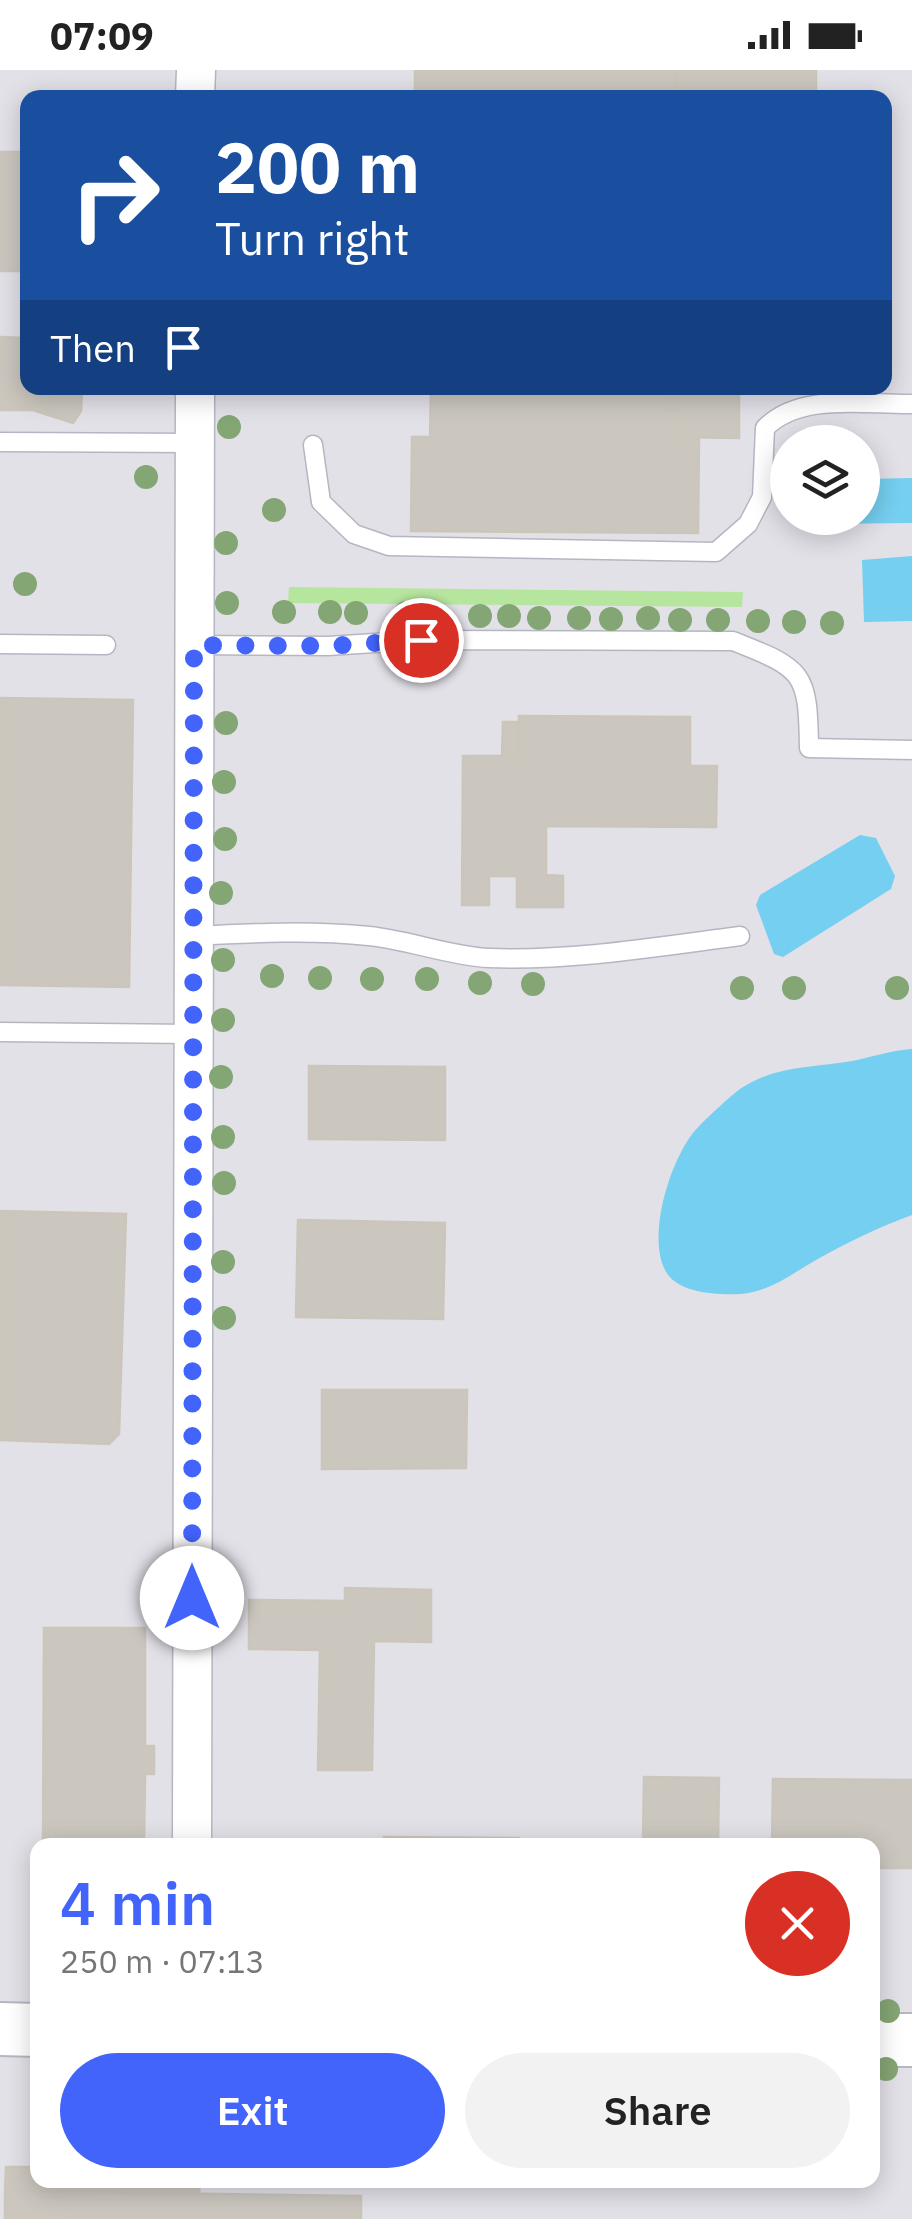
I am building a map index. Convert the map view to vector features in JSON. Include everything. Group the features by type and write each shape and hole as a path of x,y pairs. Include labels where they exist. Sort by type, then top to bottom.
{"street":[{"path":"192,1838 195,395"},
{"path":"0,2029 30,2030"},
{"path":"880,2040 912,2040"}],"lane":[{"path":"313,445 321,502 354,534 389,546 716,552 748,524 762,497 765,428 778,416 804,405 912,404"},
{"path":"0,442 194,443"},
{"path":"194,645 328,646 421,640 733,642 776,658 800,678 808,694 809,748 912,750"},
{"path":"0,644 106,645"},
{"path":"194,936 371,936 484,958 562,958 740,936"},
{"path":"0,1032 194,1034"}],"shaded area":[{"path":"0,70 912,70 912,2219 0,2219"}],"green space":[{"path":"289,587 743,592 742,607 288,603"}],"water":[{"path":"912,478 912,523 880,523 880,479"},
{"path":"912,556 912,621 864,622 862,560"},
{"path":"860,835 876,838 895,876 891,889 783,957 774,954 756,905 760,895"},
{"path":"912,1049 912,1215 827,1254 762,1290 710,1293 688,1288 671,1278 660,1255 664,1199 684,1146 709,1116 743,1087 769,1075"}],"building":[{"path":"415,70 676,70 675,90 415,90"},
{"path":"676,70 816,70 816,90 675,90"},
{"path":"0,152 20,152 20,271 0,271"},
{"path":"0,337 20,338 20,395 82,395 81,411 73,423 33,410 0,410"},
{"path":"431,395 672,395 672,437 699,437 698,533 411,531 412,437 430,437"},
{"path":"672,395 739,395 739,438 672,437"},
{"path":"0,698 133,700 129,987 0,985"},
{"path":"519,716 690,717 690,766 717,766 716,827 546,826 546,875 563,876 563,907 517,907 517,876 489,876 489,905 462,905 463,756 518,756"},
{"path":"503,722 519,722 518,756 502,756"},
{"path":"309,1066 445,1067 445,1140 309,1139"},
{"path":"0,1211 126,1214 119,1434 109,1444 0,1440"},
{"path":"298,1220 445,1223 443,1319 296,1317"},
{"path":"322,1390 467,1390 466,1468 322,1469"},
{"path":"345,1588 431,1590 431,1642 374,1641 372,1770 318,1770 320,1650 249,1649 249,1600 345,1601"},
{"path":"44,1628 145,1628 145,1746 154,1746 154,1774 145,1774 144,1838 43,1838"},
{"path":"644,1777 719,1778 718,1838 643,1838"},
{"path":"773,1779 912,1780 912,1868 880,1868 880,1838 772,1838"},
{"path":"384,1837 519,1838 384,1838"},
{"path":"6,2167 30,2167 30,2188 199,2188 199,2194 5,2191"},
{"path":"5,2191 361,2196 361,2219 5,2219"}],"route":[{"path":"192,1598 194,645 328,646 421,640"}]}
